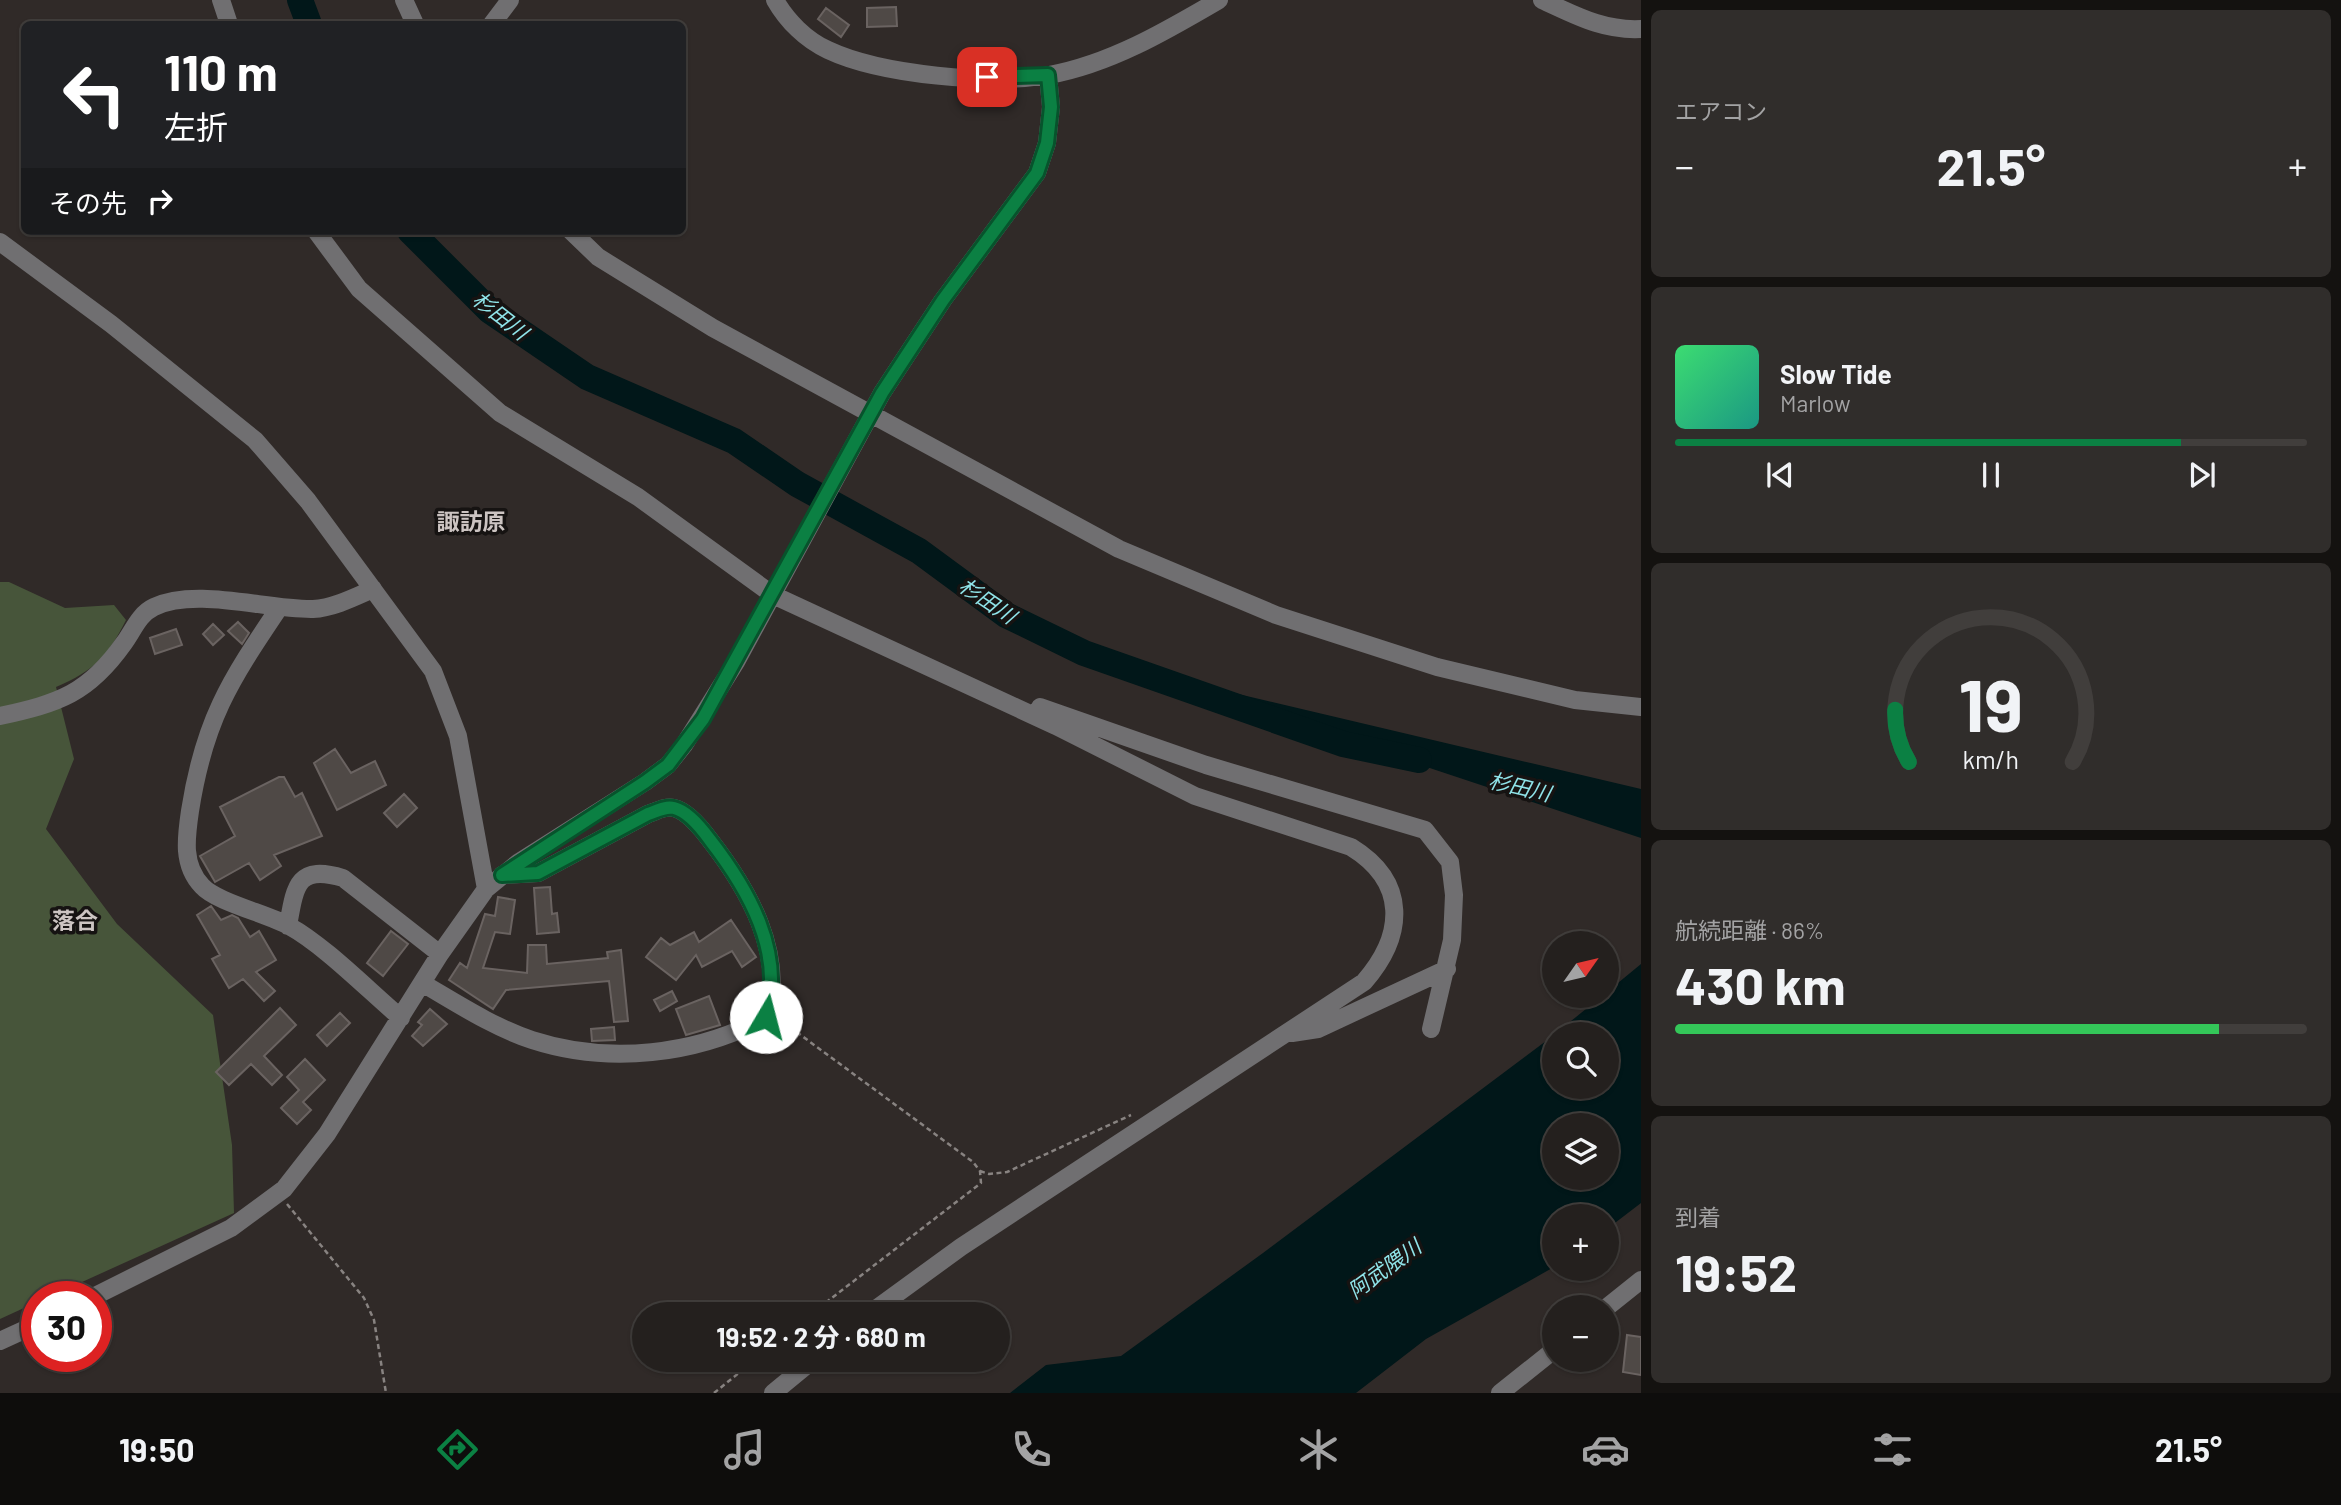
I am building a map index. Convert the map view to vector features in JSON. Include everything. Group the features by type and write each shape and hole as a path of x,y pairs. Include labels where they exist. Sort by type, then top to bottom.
{"street":[{"path":"220,0 228,21"},
{"path":"404,0 414,21"},
{"path":"494,21 510,0"},
{"path":"775,0 803,34 828,50 867,63 925,74 987,77 1048,75 1095,62 1135,46 1219,0"},
{"path":"1542,0 1597,25 1612,29 1641,29"},
{"path":"112,1288 232,1228 278,1194 321,1142 440,954 486,889 502,875 668,765 703,719 882,393 943,300 1037,173 1047,143 1051,107 1048,75"},
{"path":"319,235 359,289 500,413 638,497 773,595 1195,796 1350,848 1367,857 1383,875 1392,895 1394,920 1384,959 1364,982 961,1247 885,1302"},
{"path":"574,235 598,257 869,421 1119,548 1276,615 1437,667 1575,700 1641,707"},
{"path":"0,242 111,324 255,440 308,501 433,671 453,723 486,889"},
{"path":"0,716 53,704 96,680 142,615 155,606 188,600 316,609 350,600 373,589"},
{"path":"279,608 237,669 213,715 197,764 186,854 193,875 205,890 288,926 401,1018"},
{"path":"1002,702 1032,704 1206,765 1425,830 1450,862 1454,895 1447,970 1431,1029"},
{"path":"422,983 485,1020 530,1039 564,1049 669,1052 704,1044 766,1017 772,998 764,932 738,876 700,827 677,808 665,808 648,814 538,873 502,875"},
{"path":"288,926 299,882 308,874 324,872 343,878 440,954"},
{"path":"1285,1034 1318,1029 1447,970"},
{"path":"1619,1298 1641,1280"},
{"path":"0,1341 21,1331"},
{"path":"1500,1393 1542,1360"},
{"path":"773,1393 798,1372"}],"path":[{"path":"766,1017 786,1023 973,1163 980,1171 989,1174 1007,1172 1141,1110"},
{"path":"827,1302 970,1194 981,1183 980,1171"},
{"path":"278,1194 364,1298 374,1320 386,1393"},
{"path":"714,1393 740,1372"}],"green space":[{"path":"0,582 9,582 65,608 114,605 126,620 113,643 98,661 80,675 56,687 74,759 46,829 117,924 213,1015 232,1145 234,1213 84,1281 21,1281 21,1309 0,1319"}],"water":[{"path":"1128,668 1641,789 1641,838"},
{"name":"阿武隈川","path":"1641,964 1641,1203 1619,1220 1619,1204 1542,1204 1542,1274 1426,1339 1356,1393 1010,1393 1046,1365 1121,1356 1542,1044 1542,1099 1619,1099 1619,1022 1570,1022 1587,1008 1619,1008 1619,982"}],"building":[{"path":"896,7 897,26 867,27 867,8"},
{"path":"826,8 849,25 841,37 818,19"},
{"path":"238,622 249,633 242,644 228,631"},
{"path":"213,624 224,635 213,645 203,634"},
{"path":"176,629 182,645 155,654 150,638"},
{"path":"335,749 351,773 375,761 386,785 337,810 314,763"},
{"path":"279,777 284,777 295,797 302,793 322,836 274,855 281,866 260,880 249,863 215,882 200,856 235,836 220,807"},
{"path":"404,794 417,808 397,827 384,813"},
{"path":"550,887 552,914 557,913 559,932 537,934 534,888"},
{"path":"498,897 515,900 510,934 495,932 483,968 527,973 528,945 546,945 547,964 608,958 607,952 621,950 628,1021 614,1022 609,981 506,990 493,1009 449,980 460,963 467,968 485,914 495,916"},
{"path":"211,906 221,920 232,915 238,918 250,937 259,931 276,960 256,972 275,991 264,1001 243,979 229,988 212,959 220,955 197,915"},
{"path":"731,920 756,957 742,967 732,951 702,967 696,955 676,980 646,957 661,938 670,945 694,932 699,942"},
{"path":"391,931 408,944 383,976 367,963"},
{"path":"672,991 677,1001 660,1011 654,1000"},
{"path":"709,996 720,1025 686,1035 676,1009"},
{"path":"280,1008 296,1025 264,1056 282,1075 272,1085 251,1064 229,1085 216,1072"},
{"path":"430,1009 447,1024 423,1046 412,1036 422,1025 418,1022"},
{"path":"340,1013 350,1023 327,1046 317,1035"},
{"path":"614,1027 615,1040 592,1041 591,1029"},
{"path":"305,1059 325,1080 303,1102 311,1110 297,1124 281,1108 299,1090 287,1077"},
{"path":"1627,1335 1641,1337 1641,1375 1623,1372"}],"waterway":[{"name":"杉田川","path":"300,0 308,21"},
{"name":"杉田川","path":"414,235 490,311 587,377 734,441 797,484 919,551 1006,615 1084,653 1343,744 1419,760"}],"district":[{"name":"諏訪原","path":"471,521"},
{"name":"落合","path":"75,920"}],"route":[{"path":"766,1017 772,998 764,932 738,876 700,827 677,808 665,808 648,814 563,862 538,873 502,875 645,782 668,765 684,745 703,719 736,662 866,427 882,393 943,300 1037,173 1047,143 1051,107 1048,75 987,77"}]}
